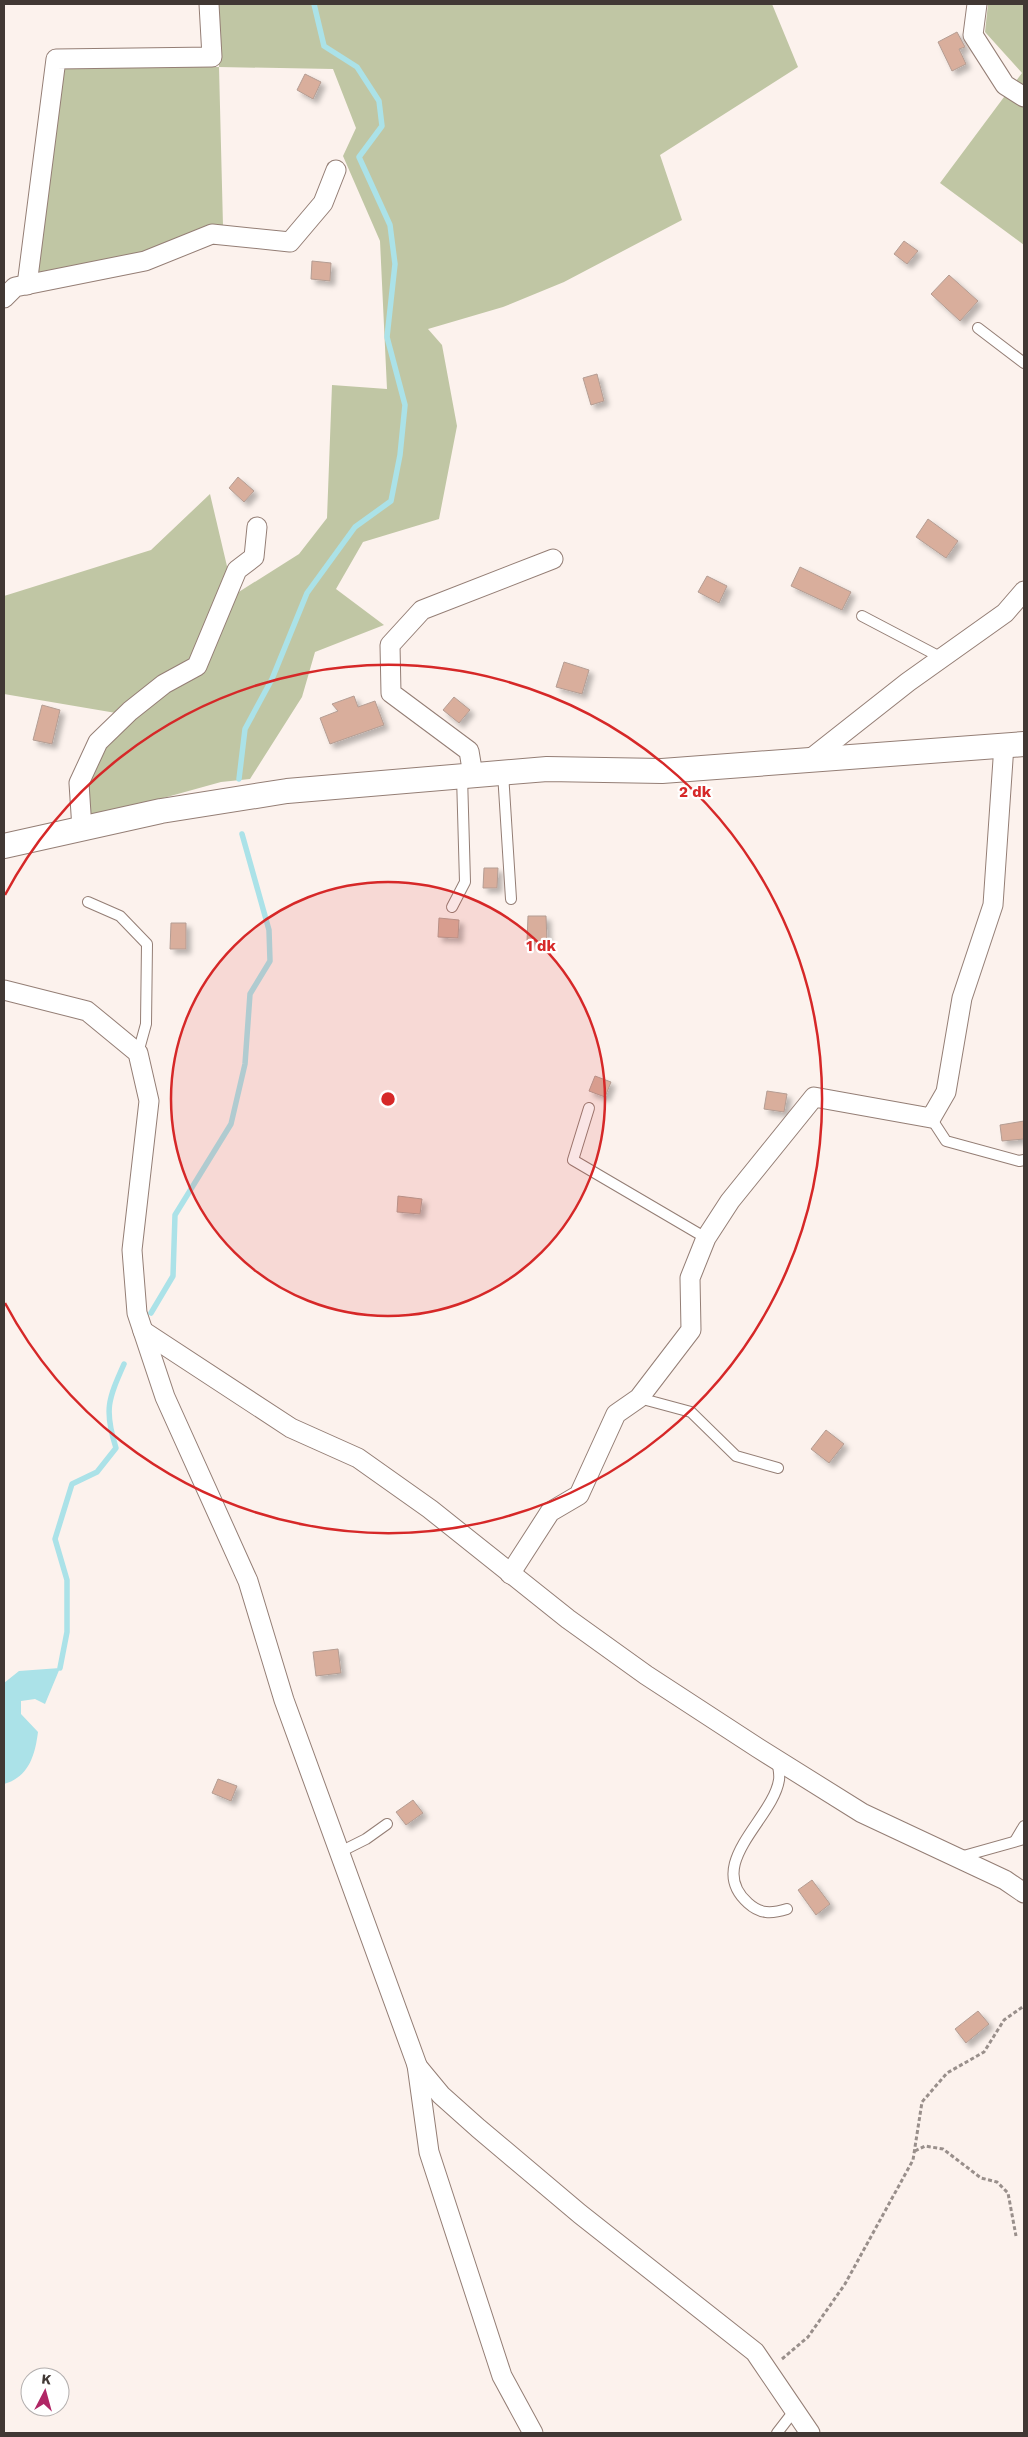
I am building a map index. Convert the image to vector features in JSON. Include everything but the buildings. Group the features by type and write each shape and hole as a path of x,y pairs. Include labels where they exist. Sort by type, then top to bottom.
{"street":[{"path":"27,285 56,59 212,57 209,4"},
{"path":"978,4 974,35 1005,85 1024,97"},
{"path":"4,298 15,287 145,261 212,234 290,242 323,203 336,170"},
{"path":"82,829 79,783 98,742 130,711 164,684 197,666 237,570 254,557 257,527"},
{"path":"467,776 469,751 391,693 390,645 422,610 553,559"},
{"path":"809,760 942,658 1005,613 1024,590"},
{"path":"4,846 162,811 288,791 547,769 662,771 1014,744 993,905 962,998 946,1092 931,1118 814,1096 730,1201 706,1238 690,1278 691,1330 639,1398 616,1414 580,1495 550,1512 510,1574"},
{"path":"4,990 87,1011 138,1053 149,1102 132,1250 137,1312 166,1397 248,1581 284,1700 417,2065 429,2152 502,2376 533,2433"},
{"path":"143,1331 291,1428 358,1458 430,1509 510,1574 646,1675 777,1760 862,1813 1005,1880 1024,1893"},
{"path":"417,2065 441,2095 478,2128 580,2214 755,2352 810,2433"}],"lane":[{"path":"978,328 1024,363"},
{"path":"862,616 942,658"},
{"path":"503,773 511,899"},
{"path":"452,907 465,882 467,776"},
{"path":"88,902 120,916 147,944 146,1024 138,1053"},
{"path":"589,1108 573,1160 706,1238"},
{"path":"931,1118 946,1141 1019,1161 1024,1160"},
{"path":"639,1398 691,1412 736,1456 778,1468"},
{"path":"777,1760 780,1779 773,1798 738,1853 733,1878 740,1895 753,1907 770,1914 787,1909"},
{"path":"340,1852 366,1839 386,1824"},
{"path":"956,1858 1020,1840 1024,1826"},
{"path":"777,2433 794,2411"}],"path":[{"path":"768,2371 808,2338 845,2284 913,2160 922,2102 947,2073 984,2052 1004,2020 1024,2006"},
{"path":"915,2151 925,2146 943,2149 981,2178 997,2182 1008,2193 1016,2236"}],"green space":[{"path":"216,4 772,4 798,67 660,155 682,220 564,282 503,307 428,329 442,345 457,426 439,519 363,542 336,589 384,625 315,652 302,697 250,779 221,782 91,818 86,783 105,743 168,691 202,673 234,595 299,554 327,518 332,385 387,389 380,241 343,156 356,128 333,69 219,67"},
{"path":"988,4 1024,4 1024,245 940,183 1022,73 985,32"},
{"path":"60,66 219,67 223,226 146,255 34,278"},
{"path":"210,494 230,579 196,659 163,674 116,713 4,694 4,596 151,550"}],"water":[{"path":"60,1668 45,1704 35,1699 21,1701 21,1714 38,1732 37,1741 33,1757 25,1771 13,1781 4,1784 4,1683 19,1671"}],"waterway":[{"path":"239,779 245,729 272,679 307,593 355,527 391,501 400,455 405,405 387,337 395,264 390,225 359,157 382,126 379,101 357,67 324,46 314,4"},
{"path":"151,1313 173,1276 175,1215 231,1124 245,1064 250,994 270,961 269,930 242,834"},
{"path":"60,1668 67,1632 67,1580 55,1539 72,1484 97,1472 116,1448 109,1414 111,1396 124,1364"}]}
